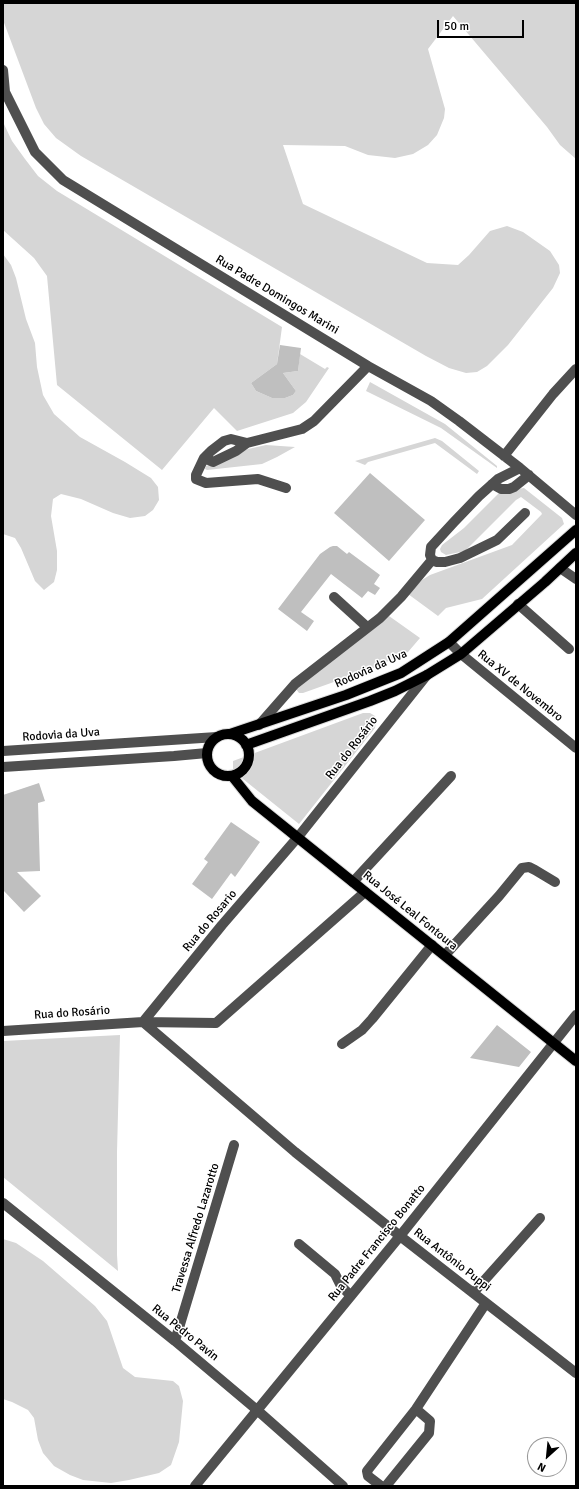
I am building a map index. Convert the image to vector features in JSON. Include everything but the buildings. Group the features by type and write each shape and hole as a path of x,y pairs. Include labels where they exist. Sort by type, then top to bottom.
{"main road":[{"name":"Rodovia da Uva","path":"230,734 346,695 401,672 449,642 576,530"},
{"path":"246,745 376,699 427,675 461,654 576,553"},
{"path":"230,734 242,739 246,745 249,751 247,764 238,774 225,776 214,770 210,765 207,753 209,747 217,737 230,734"},
{"name":"Rua José Leal Fontoura","path":"232,776 252,801 576,1061"}],"street":[{"name":"Rua Padre Domingos Marini","path":"3,70 4,91 35,152 63,180 368,366 431,401 529,475 576,515"},
{"path":"204,458 213,462 236,451 247,443 302,429 314,422 368,366"},
{"path":"504,456 553,394 576,369"},
{"path":"247,443 231,440 224,441 204,458 196,475 196,479 206,483 258,478 286,488"},
{"path":"432,560 430,555 431,547 464,512 498,479 520,468"},
{"path":"492,484 501,489 514,488 529,475"},
{"path":"432,560 436,562 445,562 460,558 497,540 525,513"},
{"path":"259,725 295,684 380,618 401,597 432,560"},
{"path":"560,568 576,579"},
{"path":"334,596 367,628"},
{"path":"518,604 569,649"},
{"name":"Rua XV de Novembro","path":"449,642 461,654 576,748"},
{"name":"Rua do Rosário","path":"298,837 427,675"},
{"name":"Rodovia da Uva","path":"3,751 217,737"},
{"path":"3,767 207,753"},
{"path":"353,882 451,776"},
{"name":"Rua do Rosario","path":"142,1022 222,925 298,837"},
{"path":"445,955 499,896 522,868 529,867 555,882"},
{"name":"Rua do Rosário","path":"3,1031 142,1022 216,1023 365,892"},
{"path":"342,1044 362,1030 372,1019 432,945"},
{"name":"Rua Padre Francisco Bonatto","path":"195,1486 400,1236 576,1015"},
{"name":"Rua Antônio Puppi","path":"142,1022 295,1152 576,1373"},
{"name":"Travessa Alfredo Lazarotto","path":"175,1341 234,1145"},
{"name":"Rua Pedro Pavin","path":"4,1206 175,1341 257,1410 343,1486"},
{"path":"473,1293 540,1218"},
{"path":"299,1244 335,1274 341,1286 351,1296"},
{"path":"381,1486 368,1476 367,1471 416,1409 486,1303"},
{"path":"386,1486 429,1433 430,1421 416,1409"}],"shaded area":[{"path":"3,3 576,3 576,159 560,145 547,127 453,16 428,49 445,109 444,118 437,135 428,145 413,154 395,158 368,155 345,146 283,145 303,204 427,263 458,265 490,231 507,226 523,232 550,251 559,265 560,273 553,288 508,345 487,366 477,372 466,373 449,368 81,156 56,138 44,124 36,108 3,20"},
{"path":"3,122 12,141 38,176 57,191 282,327 277,364 251,383 256,391 272,398 285,398 293,395 296,391 283,373 298,371 300,354 325,369 327,367 329,368 306,402 293,413 237,431 214,408 162,470 57,385 47,276 34,258 3,230"},
{"path":"3,254 11,265 16,278 26,319 35,343 37,367 43,395 54,414 80,437 151,478 158,487 159,500 153,510 145,516 130,518 113,513 81,499 61,494 53,499 51,516 57,551 57,570 54,582 44,590 35,581 21,548 15,538 3,534"},
{"path":"370,382 445,424 497,466 497,468 441,428 366,391"},
{"path":"435,438 442,441 479,471 477,474 435,443 368,462 365,465 355,461"},
{"path":"266,445 295,447 262,464 205,469 206,466 248,449"},
{"path":"524,488 562,518 564,524 482,599 446,608 438,616 408,594 422,580 430,575 512,545 542,514 521,497 516,500 465,551 446,555 441,552 440,549 442,545 464,528 500,492"},
{"path":"389,616 420,638 408,652 373,668 303,693 299,693 296,689 368,630"},
{"path":"363,713 370,713 375,716 375,728 299,824 233,771 233,761"},
{"path":"120,1035 117,1152 118,1271 3,1177 3,1041"},
{"path":"3,1239 16,1243 43,1261 95,1306 107,1321 123,1368 135,1377 173,1381 179,1386 183,1401 179,1442 171,1465 159,1473 111,1483 83,1480 70,1475 54,1466 43,1453 38,1440 34,1418 28,1410 3,1399"}]}
